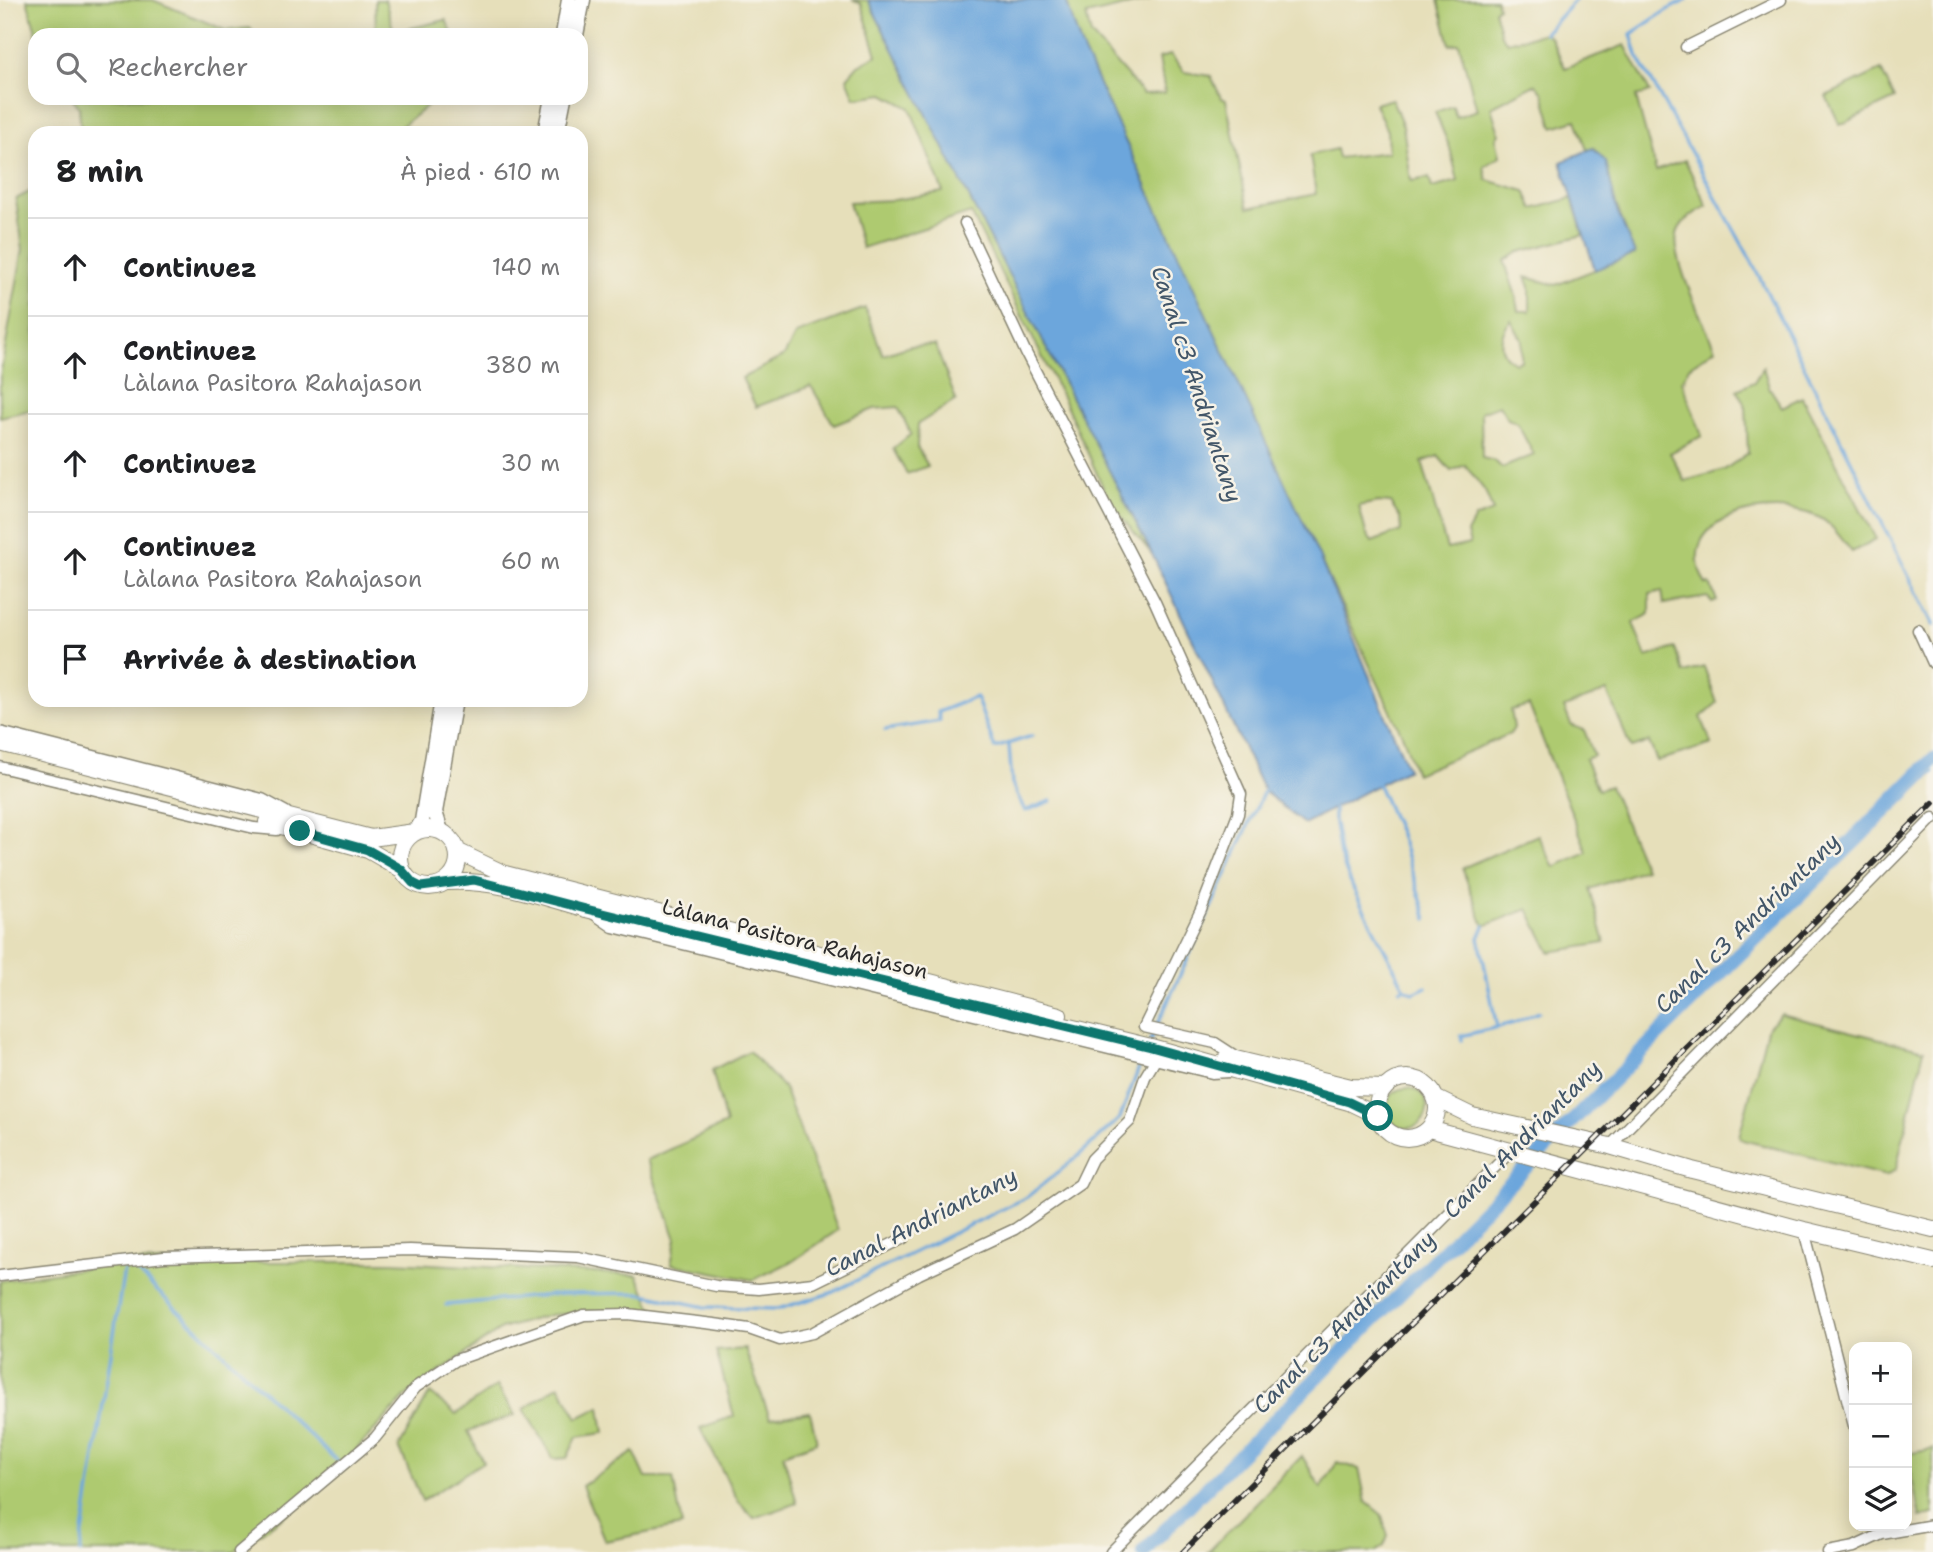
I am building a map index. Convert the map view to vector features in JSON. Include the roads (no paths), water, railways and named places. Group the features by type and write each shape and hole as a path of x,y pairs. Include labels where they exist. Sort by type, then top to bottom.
{"main road":[{"path":"0,743 300,825 368,850 401,869 413,883 421,887 439,886 446,882 457,868 454,842 441,831 428,828 371,838 300,825 0,754"},
{"path":"401,869 403,844 415,832"},
{"name":"Làlana Pasitora Rahajason","path":"457,851 505,874 1136,1039"},
{"name":"Làlana Pasitora Rahajason","path":"446,882 474,880 504,886 586,909 1136,1039"},
{"path":"1136,1039 1242,1067 1351,1087 1385,1088 1404,1079 1415,1079 1430,1089 1435,1098 1436,1115 1429,1129 1417,1137 1400,1138 1390,1133 1378,1116 1349,1102 1242,1067"},
{"path":"1378,1116 1378,1101 1385,1088"},
{"path":"1435,1098 1472,1116 1610,1146 1692,1170 1933,1228"},
{"path":"1429,1129 1804,1230 1933,1261"}],"street":[{"path":"564,28 569,0"},
{"path":"577,28 583,0"},
{"path":"1686,47 1781,0"},
{"path":"546,126 551,105"},
{"path":"558,126 563,105"},
{"path":"965,223 1032,365 1155,602 1241,794 1238,814 1201,910 1136,1039"},
{"path":"1918,630 1933,663"},
{"path":"415,832 422,821 441,707"},
{"path":"441,831 435,812 454,707"},
{"path":"0,732 262,799 300,825"},
{"path":"0,767 254,828 300,825"},
{"path":"1610,1146 1933,818"},
{"path":"239,1552 375,1438 416,1387 456,1360 584,1315 628,1314 714,1324 748,1329 780,1340 812,1333 919,1274 1015,1229 1080,1184 1091,1159 1129,1121 1155,1046"},
{"path":"1111,1552 1510,1152"},
{"path":"1804,1230 1849,1406"},
{"path":"0,1276 164,1257 410,1250 578,1257 716,1286 759,1289 813,1283 904,1238"},
{"path":"1912,1527 1933,1525"},
{"path":"1828,1552 1854,1550 1880,1531"}],"water":[{"path":"868,0 1066,0 1081,46 1319,556 1408,769 1304,824 1264,791 1152,554"},
{"path":"1593,148 1606,162 1617,210 1635,254 1595,270 1561,162"}],"waterway":[{"path":"1545,33 1575,0"},
{"path":"1669,9 1687,0"},
{"path":"1667,10 1631,34 1637,55 1752,262 1933,625"},
{"path":"885,730 940,721 938,712 976,697 995,748 1032,736"},
{"path":"1009,746 1012,784 1025,811 1051,801"},
{"name":"Canal c3 Andriantany","path":"1143,1552 1933,759"},
{"name":"Canal c3 Andriantany","path":"1568,1131 1933,772"},
{"path":"1378,785 1400,834 1427,919"},
{"name":"Canal Andriantany","path":"1150,1041 1264,791"},
{"path":"1334,809 1334,820"},
{"path":"1335,823 1340,855 1352,886 1404,987"},
{"path":"1484,926 1479,938 1497,1028"},
{"path":"1400,990 1404,988 1414,993 1426,987"},
{"path":"1462,1040 1461,1036 1514,1023 1539,1012"},
{"name":"Canal Andriantany","path":"446,1305 562,1294 639,1293 705,1307 778,1309 831,1293 1027,1197 1120,1118 1143,1057"},
{"name":"Canal c3 Andriantany","path":"1545,1153 1560,1139"},
{"name":"Canal c3 Andriantany","path":"1149,1552 1535,1164"},
{"path":"80,1552 125,1263"},
{"path":"130,1265 340,1464"}],"railway":[{"path":"1183,1552 1933,803"}]}
